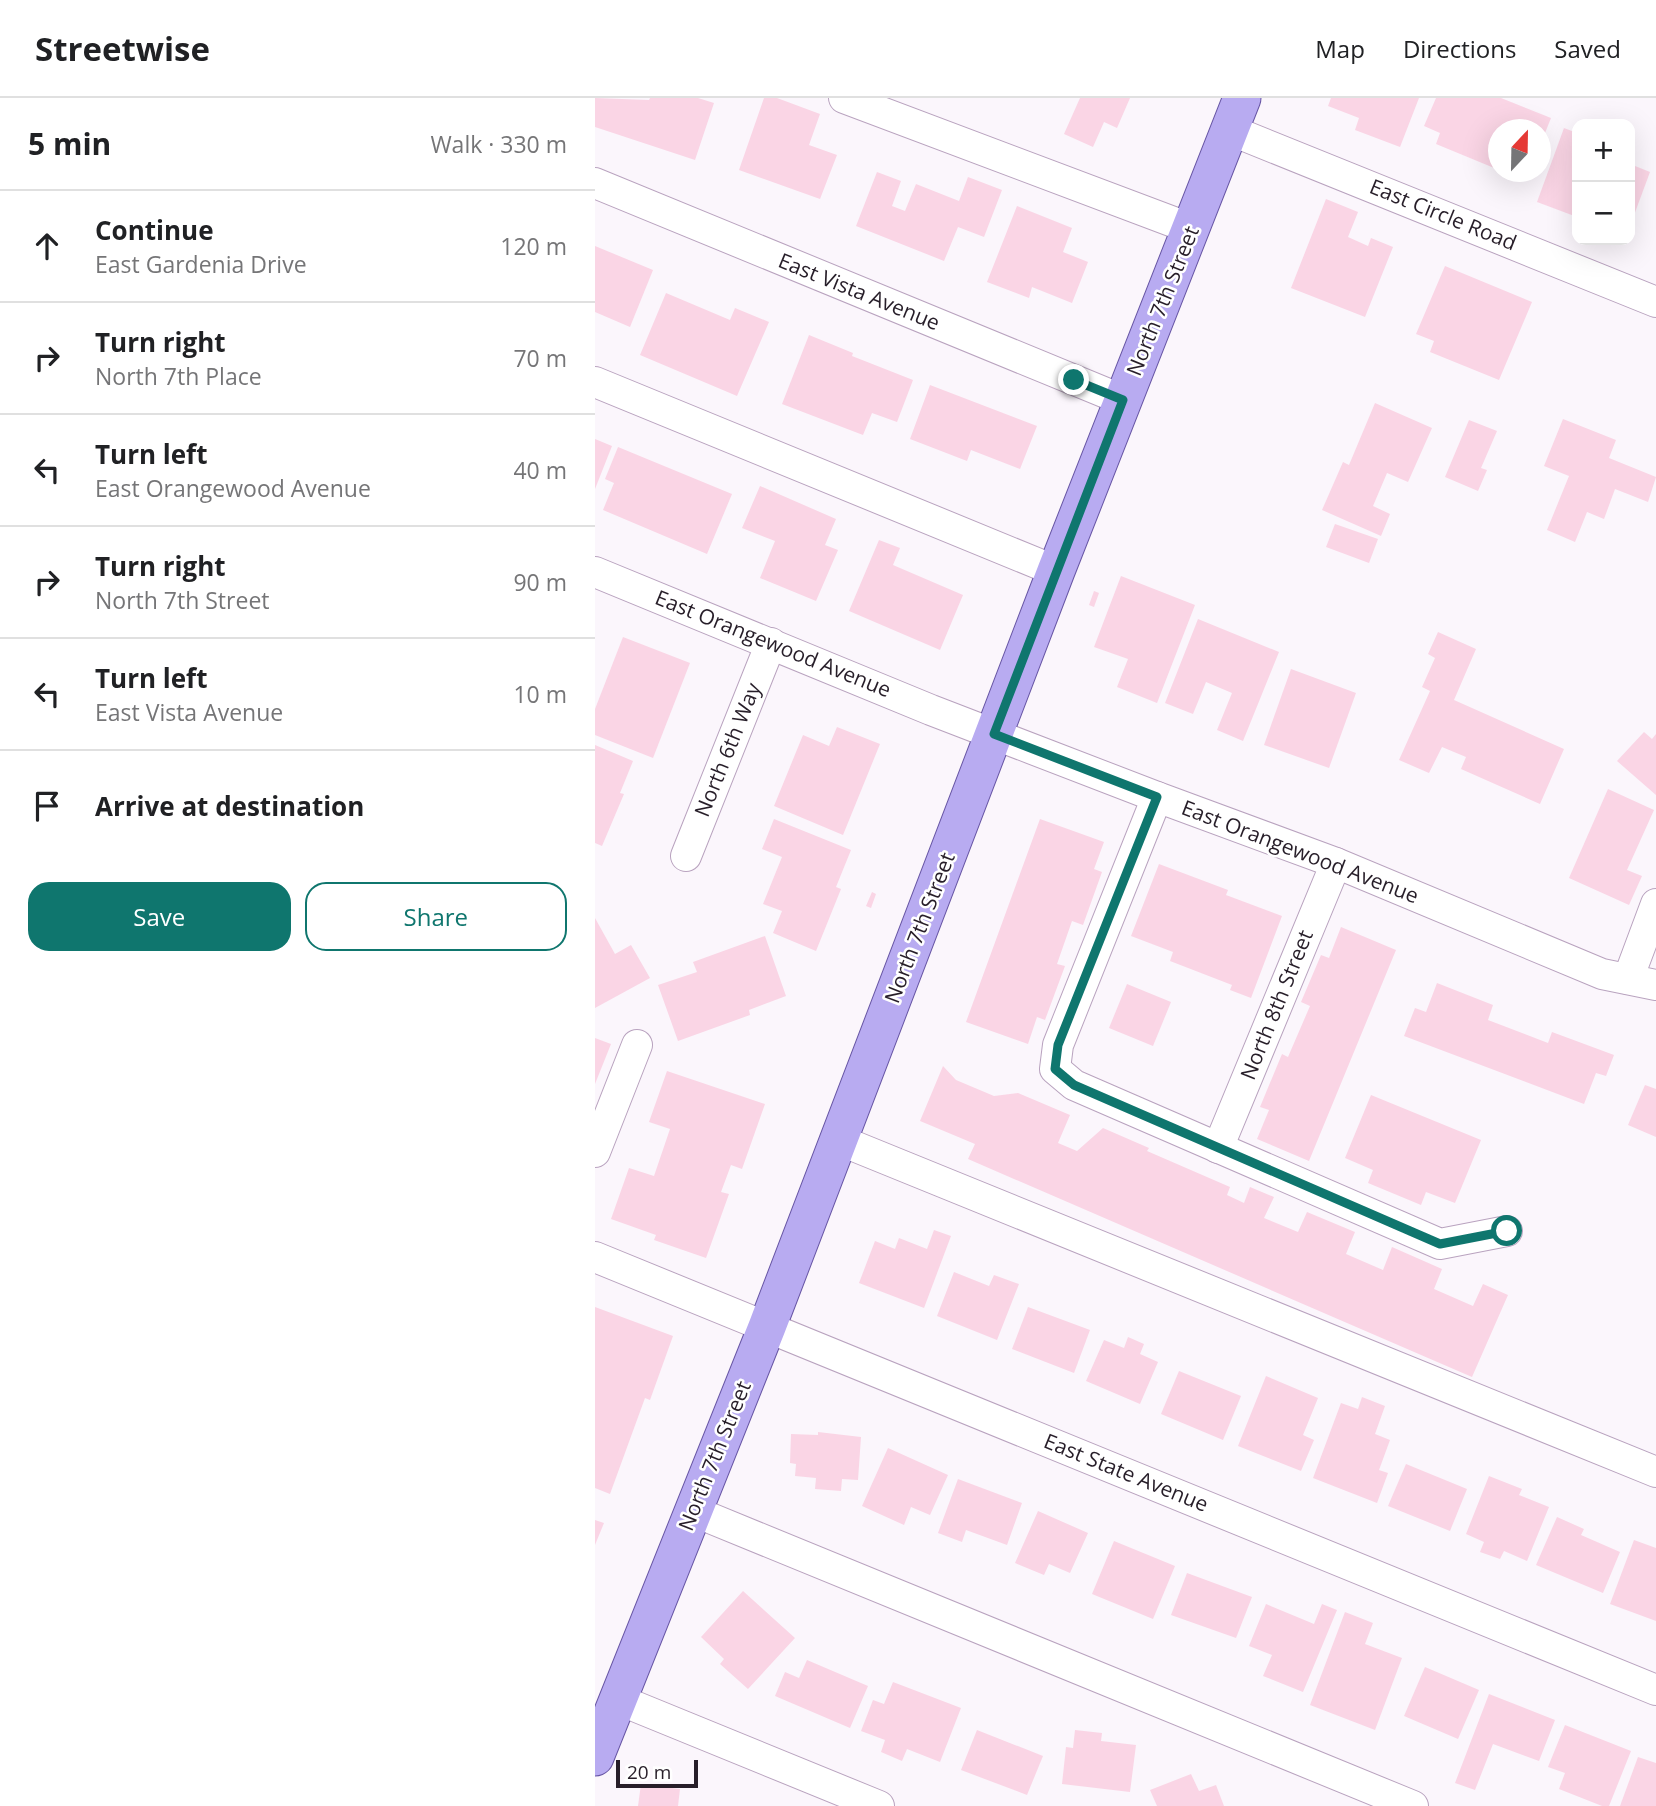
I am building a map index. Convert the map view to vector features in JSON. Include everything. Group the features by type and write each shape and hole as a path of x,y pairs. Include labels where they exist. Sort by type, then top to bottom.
{"main road":[{"name":"North 7th Street","path":"595,1757 767,1327 1056,571 1236,114"}],"street":[{"path":"843,98 1192,229"},
{"name":"East Circle Road","path":"1236,114 1656,302"},
{"name":"East Vista Avenue","path":"595,183 1123,400"},
{"path":"595,382 1056,571"},
{"name":"East Orangewood Avenue","path":"595,572 994,734 1336,863 1602,974 1642,982"},
{"name":"North 6th Way","path":"686,856 771,643"},
{"path":"1157,797 1058,1045 1055,1069 1074,1085 1440,1244 1507,1231"},
{"name":"North 8th Street","path":"1218,1148 1336,863"},
{"path":"1642,982 1656,904"},
{"path":"595,1152 637,1045"},
{"path":"839,1139 1656,1472"},
{"name":"East State Avenue","path":"595,1258 1656,1690"},
{"path":"693,1511 1413,1806"},
{"path":"617,1699 879,1806"}],"building":[{"path":"595,98 698,98 714,103 695,160 595,127"},
{"path":"764,98 777,98 820,114 809,145 837,155 820,199 739,170"},
{"path":"1080,98 1130,98 1117,128 1104,122 1093,147 1064,134"},
{"path":"1331,98 1419,98 1400,147 1355,130 1359,118 1328,106"},
{"path":"1436,98 1501,98 1551,118 1488,119 1488,165 1436,144 1440,133 1424,126"},
{"path":"1564,128 1572,131 1572,215 1537,202 1544,182 1551,182 1551,164"},
{"path":"1635,166 1650,172 1635,212"},
{"path":"877,172 901,181 892,206 905,211 916,184 959,201 968,177 1002,190 984,237 958,227 944,261 856,226"},
{"path":"1326,199 1358,212 1348,237 1368,246 1371,238 1393,247 1365,317 1291,288"},
{"path":"1017,206 1072,228 1063,252 1088,262 1072,303 1032,287 1029,298 987,282"},
{"path":"595,246 653,270 630,327 595,312"},
{"path":"1445,266 1532,302 1499,380 1430,352 1434,341 1416,334"},
{"path":"666,293 730,320 735,308 769,322 737,396 640,355"},
{"path":"809,335 853,353 852,356 913,380 897,422 872,413 863,435 782,404"},
{"path":"930,385 1037,426 1020,469 971,450 967,461 910,439"},
{"path":"1375,403 1432,428 1408,482 1387,473 1373,506 1390,514 1381,536 1322,510 1343,462 1349,465"},
{"path":"1563,419 1616,440 1609,458 1656,477 1648,502 1615,489 1604,519 1587,512 1575,542 1547,530 1569,476 1544,466"},
{"path":"1469,420 1497,431 1481,468 1487,470 1478,491 1445,477"},
{"path":"595,439 612,446 595,489"},
{"path":"618,447 732,494 707,554 603,510 614,483 605,479"},
{"path":"760,486 836,519 825,545 838,550 816,601 760,578 775,541 742,528"},
{"path":"1335,524 1378,539 1369,563 1326,547"},
{"path":"879,540 900,548 893,565 963,595 940,650 849,611"},
{"path":"1121,576 1195,605 1157,703 1117,687 1128,659 1094,647"},
{"path":"1094,591 1099,593 1094,607 1089,605"},
{"path":"1198,619 1279,652 1243,741 1217,730 1232,693 1206,682 1193,714 1165,703"},
{"path":"1438,632 1476,649 1454,700 1564,749 1540,804 1461,769 1466,757 1442,747 1429,773 1399,760 1430,691 1422,687 1435,658 1428,654"},
{"path":"623,637 690,663 653,758 595,735 595,709"},
{"path":"1291,669 1356,693 1329,768 1264,745"},
{"path":"837,727 880,744 843,835 774,806 803,735 829,746"},
{"path":"1644,732 1652,739 1656,734 1656,795 1617,761"},
{"path":"595,745 633,761 620,793 624,794 602,846 595,843"},
{"path":"1608,789 1654,810 1627,870 1642,876 1629,905 1569,878"},
{"path":"774,819 851,850 836,887 841,889 816,951 773,933 782,911 763,904 782,857 762,849"},
{"path":"1040,819 1104,842 1094,869 1102,872 1083,925 1072,921 1057,964 1065,966 1045,1020 1037,1017 1028,1044 966,1022"},
{"path":"1159,864 1228,890 1226,895 1282,916 1251,998 1230,990 1232,985 1170,961 1173,952 1131,936"},
{"path":"872,892 876,894 871,908 866,906"},
{"path":"595,918 615,954 631,945 650,978 595,1008"},
{"path":"1341,927 1396,950 1309,1161 1257,1139 1269,1110 1260,1107 1282,1054 1288,1057 1310,1006 1301,1002 1321,955 1329,958"},
{"path":"765,936 786,996 749,1010 750,1015 678,1041 658,985 697,972 693,962"},
{"path":"1437,983 1493,1005 1488,1020 1548,1043 1552,1032 1614,1055 1606,1076 1596,1073 1584,1104 1404,1036 1415,1008 1426,1012"},
{"path":"1127,984 1171,1002 1153,1046 1109,1028"},
{"path":"595,1038 611,1044 595,1084"},
{"path":"943,1066 956,1080 994,1096 1018,1093 1070,1115 1058,1143 1077,1151 1103,1128 1149,1148 1147,1151 1230,1187 1227,1195 1244,1203 1250,1187 1274,1197 1264,1218 1298,1232 1307,1212 1355,1232 1346,1254 1383,1270 1392,1247 1442,1269 1434,1289 1473,1306 1483,1284 1508,1295 1472,1377 968,1159 975,1144 920,1121"},
{"path":"667,1071 765,1104 742,1169 731,1165 721,1192 729,1194 706,1258 654,1240 656,1235 611,1219 629,1168 654,1176 670,1129 649,1122"},
{"path":"1645,1085 1656,1089 1656,1137 1628,1125"},
{"path":"1371,1095 1481,1140 1455,1203 1426,1192 1421,1205 1368,1183 1373,1170 1345,1158"},
{"path":"934,1230 951,1236 924,1308 859,1283 875,1241 895,1249 899,1238 927,1249"},
{"path":"954,1272 989,1286 994,1275 1019,1284 997,1340 937,1316"},
{"path":"595,1307 673,1336 650,1400 645,1398 610,1494 595,1488"},
{"path":"1028,1307 1090,1330 1074,1373 1012,1349"},
{"path":"1128,1337 1144,1344 1140,1354 1158,1362 1140,1404 1086,1381 1104,1340 1124,1348"},
{"path":"1179,1371 1241,1396 1223,1440 1161,1414"},
{"path":"1266,1376 1318,1398 1303,1435 1314,1440 1301,1471 1238,1446"},
{"path":"1362,1397 1385,1406 1375,1434 1390,1440 1379,1470 1388,1473 1377,1503 1313,1478 1341,1403 1358,1409"},
{"path":"818,1432 861,1437 858,1480 842,1479 841,1491 815,1489 816,1478 795,1476 796,1464 790,1463 791,1434 818,1435"},
{"path":"888,1448 948,1475 930,1515 911,1507 904,1525 862,1506"},
{"path":"1406,1464 1467,1489 1450,1531 1388,1506"},
{"path":"1489,1476 1522,1489 1519,1495 1549,1507 1527,1561 1504,1551 1500,1559 1480,1552 1484,1542 1466,1534"},
{"path":"958,1479 1022,1503 1007,1545 966,1530 962,1542 938,1533"},
{"path":"1038,1511 1088,1533 1070,1573 1049,1564 1044,1575 1015,1563"},
{"path":"1557,1517 1584,1529 1581,1535 1620,1552 1603,1593 1536,1565"},
{"path":"595,1520 604,1523 595,1545"},
{"path":"1634,1540 1656,1548 1656,1621 1610,1604"},
{"path":"1114,1541 1175,1566 1153,1619 1092,1594"},
{"path":"1187,1573 1252,1597 1236,1638 1171,1615"},
{"path":"743,1591 795,1638 748,1689 720,1664 724,1659 701,1637"},
{"path":"1266,1604 1314,1624 1322,1604 1337,1610 1303,1692 1263,1676 1272,1655 1249,1646"},
{"path":"1345,1612 1373,1623 1365,1644 1402,1658 1375,1730 1310,1705"},
{"path":"807,1660 868,1686 850,1728 775,1696 785,1672 799,1678"},
{"path":"1425,1667 1479,1690 1458,1739 1404,1716"},
{"path":"893,1682 961,1708 940,1762 907,1749 902,1761 881,1752 885,1740 861,1731 873,1700 884,1704"},
{"path":"1489,1694 1555,1720 1539,1761 1493,1744 1475,1790 1455,1783"},
{"path":"1565,1725 1631,1751 1609,1806 1602,1806 1559,1789 1565,1773 1548,1767"},
{"path":"977,1730 1043,1756 1027,1795 961,1770"},
{"path":"1075,1730 1102,1733 1101,1741 1136,1745 1130,1792 1062,1784 1066,1747 1073,1748"},
{"path":"1638,1757 1656,1763 1656,1806 1620,1806"},
{"path":"1191,1774 1199,1791 1216,1785 1224,1806 1157,1806 1150,1790"},
{"path":"641,1784 680,1789 678,1806 638,1806"}],"route":[{"path":"1074,380 1123,400 994,734 1157,797 1058,1045 1055,1069 1074,1085 1440,1244 1507,1231"}]}
